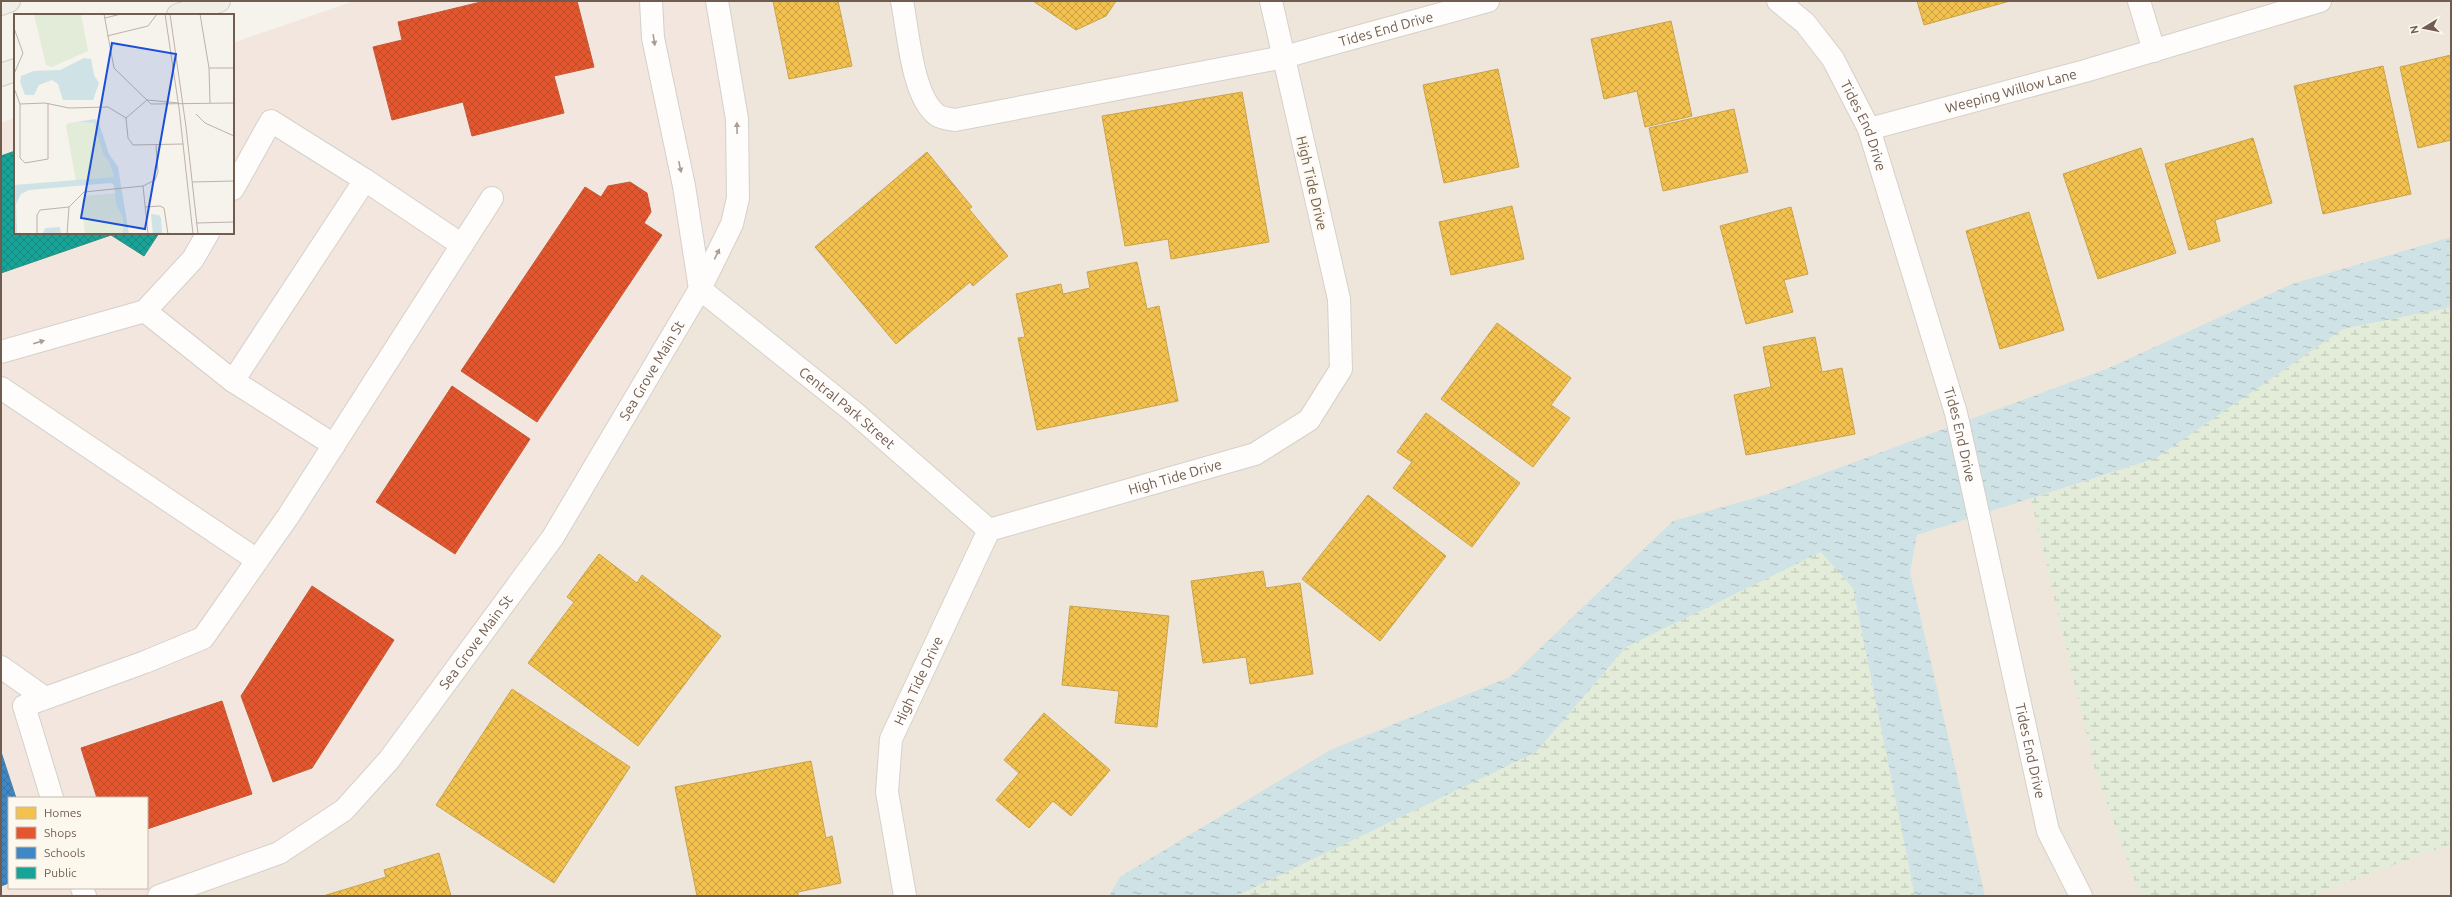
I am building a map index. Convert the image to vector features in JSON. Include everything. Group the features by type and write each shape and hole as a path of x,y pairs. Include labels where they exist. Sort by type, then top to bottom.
{"main road":[{"path":"1,4 9,1"},
{"path":"181,14 219,1"},
{"path":"1,75 14,70"}],"street":[{"path":"651,1 653,38 684,186 700,289"},
{"name":"Sea Grove Main St","path":"159,896 279,852 344,810 389,760 553,537 700,289 732,224 738,198 737,119 717,1"},
{"name":"Tides End Drive","path":"902,1 918,82 925,101 937,115 955,120 1284,58 1488,1"},
{"name":"High Tide Drive","path":"905,896 887,792 891,739 990,530 1256,454 1309,420 1341,369 1339,299 1270,1"},
{"name":"Tides End Drive","path":"1778,1 1805,23 1833,59 1869,129 1956,412 2048,831 2080,896"},
{"path":"2139,1 2154,51"},
{"name":"Weeping Willow Lane","path":"1869,129 2154,51 2320,1"},
{"path":"234,187 271,121 365,180 462,245"},
{"path":"233,381 365,180"},
{"path":"52,797 24,706 203,638 334,445 492,198"},
{"path":"1,352 145,311 193,259 207,234"},
{"name":"Central Park Street","path":"700,289 855,414 990,530"},
{"path":"145,311 233,381 334,445"},
{"path":"1,388 257,560"},
{"path":"1,667 45,698"}],"shaded area":[{"path":"355,1 2451,1 2451,896 1,896 1,123 14,118 14,234 234,234 234,43"},
{"path":"355,1 717,1 738,198 553,537 389,760 279,853 159,896 1,896 1,123 14,118 14,234 234,234 234,43"}],"green space":[{"path":"2451,307 2451,844 2310,896 2149,896 2138,890 2095,770 2031,499 2156,458 2343,329"},
{"path":"1821,552 1853,588 1915,896 1236,896 1536,752 1626,647"}],"water":[{"path":"2451,237 2451,307 2343,329 2156,458 1917,535 1910,572 1985,896 1915,896 1853,588 1821,552 1626,647 1536,752 1236,896 1109,896 1120,877 1330,750 1510,677 1673,521 1765,495 2109,368 2292,284"}],"building: Homes":[{"path":"773,1 838,1 852,66 789,79"},
{"path":"1033,1 1116,1 1106,16 1076,30"},
{"path":"1917,1 2010,1 1924,25"},
{"path":"1671,21 1692,116 1645,127 1637,91 1604,99 1591,39"},
{"path":"2451,55 2451,140 2418,148 2400,67"},
{"path":"2383,66 2411,194 2323,214 2294,86"},
{"path":"1498,69 1519,167 1444,183 1423,85"},
{"path":"1242,92 1269,242 1171,259 1168,239 1125,246 1102,116"},
{"path":"1734,109 1748,172 1663,191 1649,128"},
{"path":"2253,138 2272,203 2215,220 2220,241 2189,250 2165,164"},
{"path":"2141,148 2176,253 2098,279 2063,174"},
{"path":"927,152 972,207 969,209 1008,256 973,286 970,282 896,344 815,247"},
{"path":"1512,206 1524,259 1451,275 1439,222"},
{"path":"1791,207 1808,274 1784,280 1793,312 1746,324 1720,226"},
{"path":"2029,212 2064,330 2000,349 1966,231"},
{"path":"1137,262 1147,309 1159,306 1178,401 1037,430 1018,338 1025,337 1016,294 1061,284 1063,294 1090,288 1087,272"},
{"path":"1497,323 1571,378 1551,405 1570,418 1533,467 1441,399"},
{"path":"1815,337 1822,372 1842,368 1855,434 1746,455 1734,395 1771,387 1763,347"},
{"path":"1426,413 1520,483 1472,547 1393,488 1412,462 1397,452"},
{"path":"1368,495 1446,556 1380,641 1302,579"},
{"path":"599,554 637,583 642,575 721,636 638,746 528,663 574,602 567,597"},
{"path":"1263,571 1266,588 1300,583 1313,674 1250,684 1246,657 1203,663 1191,581"},
{"path":"1070,606 1169,616 1157,727 1115,723 1119,691 1062,685"},
{"path":"512,689 630,767 554,883 436,805"},
{"path":"1044,713 1110,770 1071,816 1053,801 1029,828 996,800 1019,773 1004,760"},
{"path":"811,761 826,838 832,836 841,883 798,892 798,896 697,896 675,787"},
{"path":"439,853 451,896 323,896 386,877 384,870"}],"building: Shops":[{"path":"485,1 577,1 594,67 554,76 564,113 472,136 463,102 392,120 373,47 402,40 398,22"},
{"path":"630,182 647,193 651,212 644,223 662,235 537,422 461,371 585,187 601,197 608,186"},
{"path":"452,386 530,439 455,554 376,502"},
{"path":"312,586 394,640 312,768 273,782 241,696"},
{"path":"222,701 252,794 148,829 148,797 97,797 81,748"}],"building: Schools":[{"path":"1,752 16,797 8,797 8,883 1,886"}],"building: Public":[{"path":"14,151 14,234 158,234 144,256 111,235 1,273 1,156"}]}
